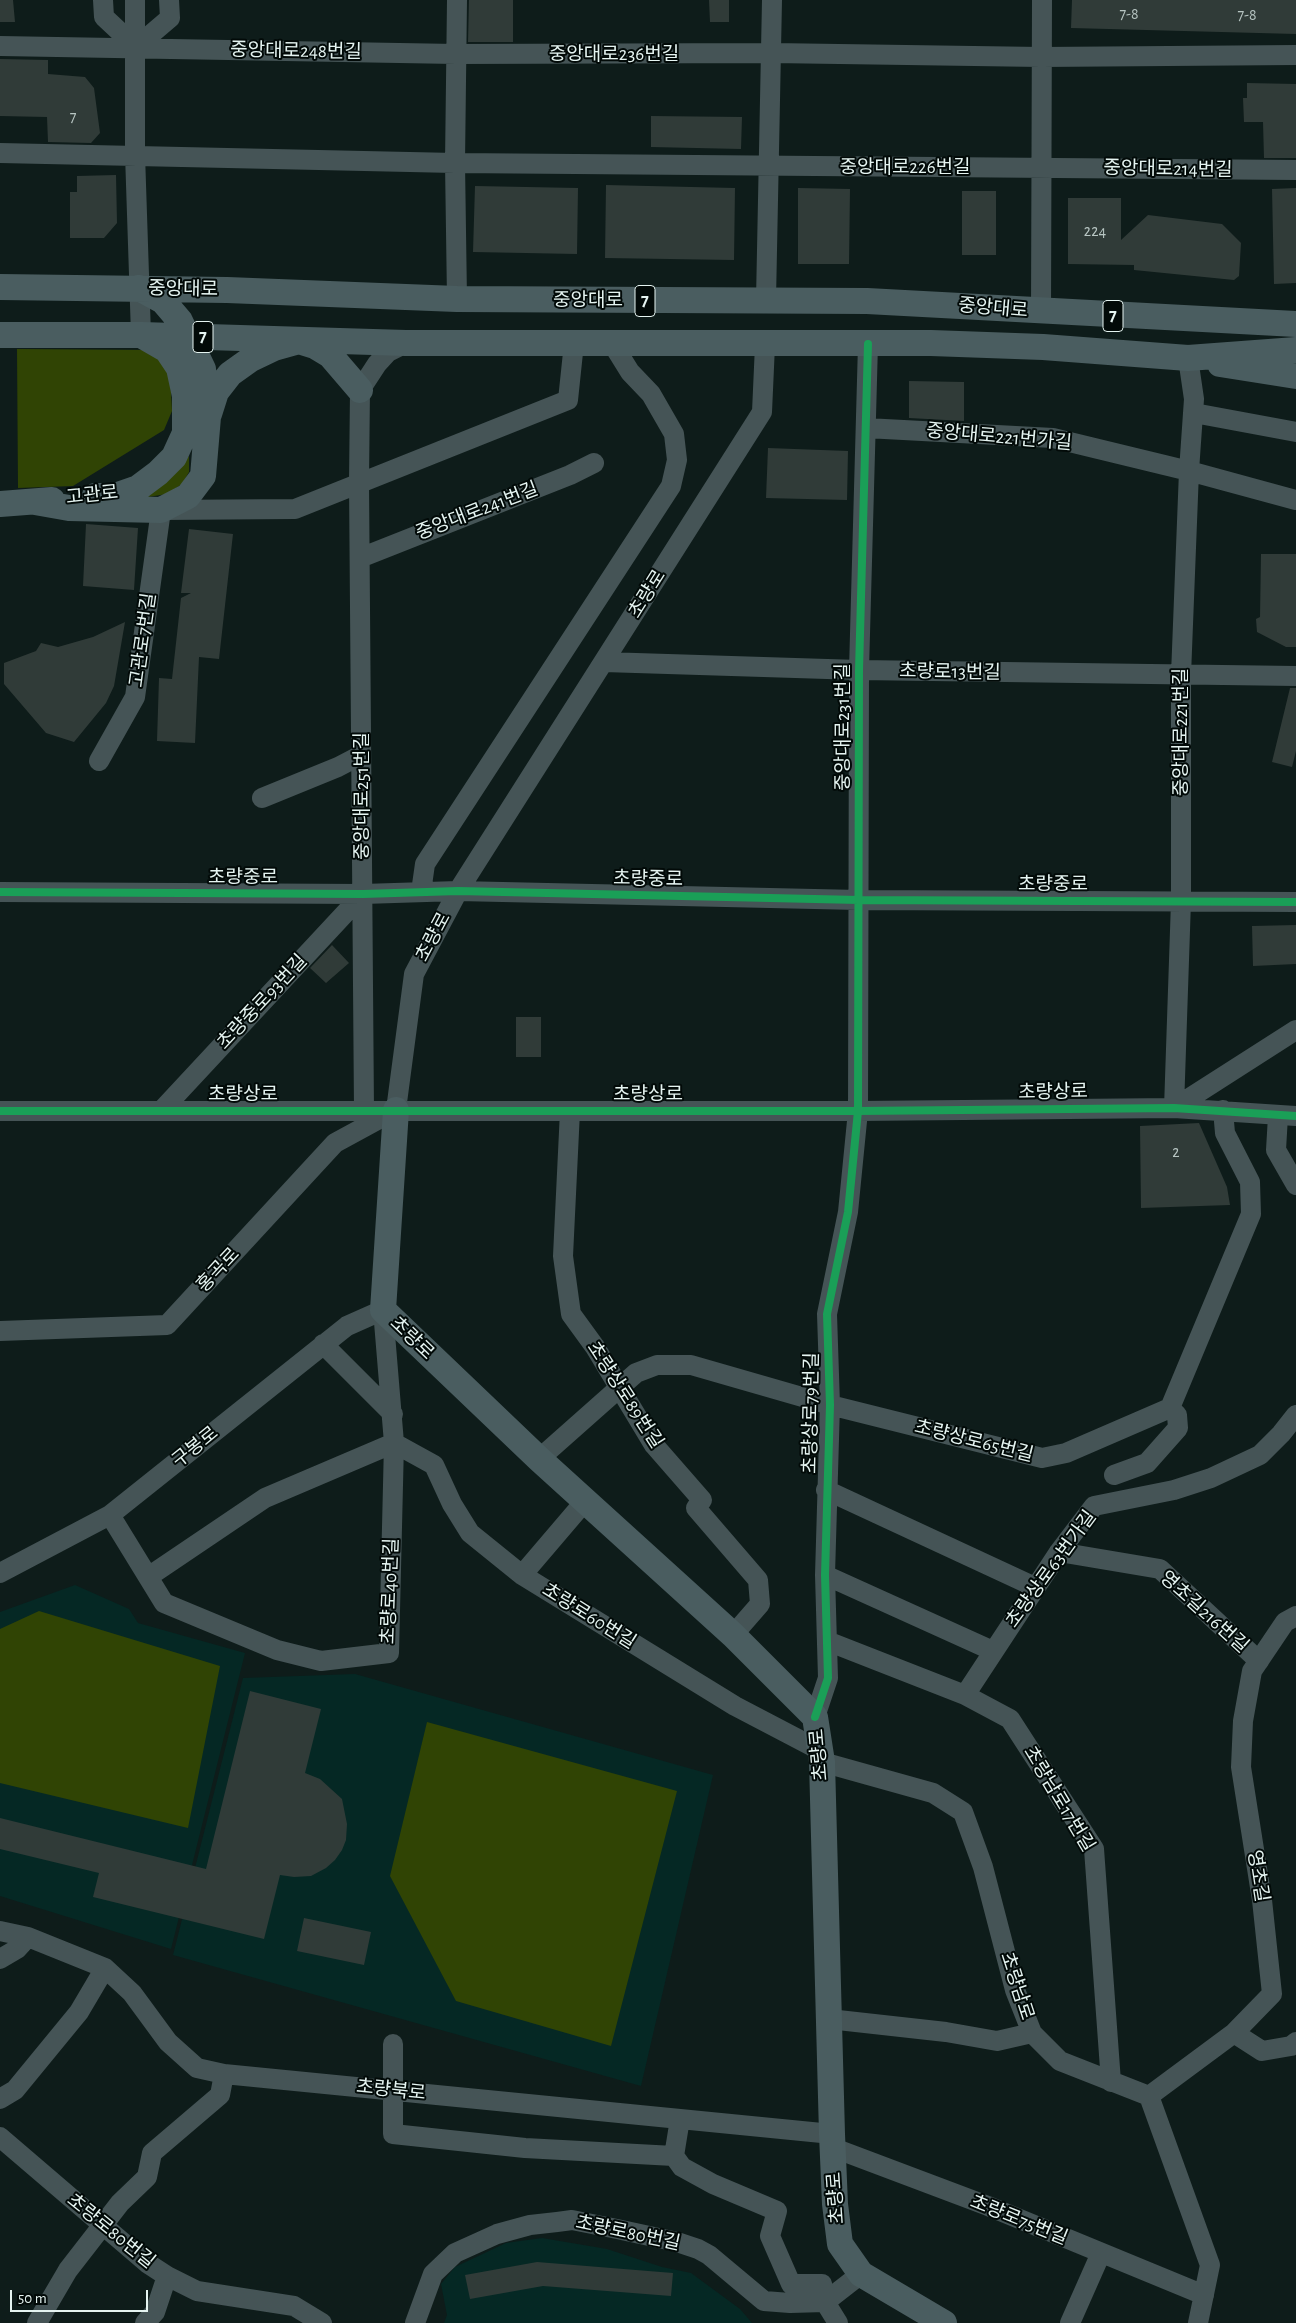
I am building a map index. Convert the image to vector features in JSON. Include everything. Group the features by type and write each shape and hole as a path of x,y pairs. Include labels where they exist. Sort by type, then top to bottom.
{"main road":[{"name":"중앙대로","path":"0,287 139,288 457,299 766,300 930,303 1041,312 1296,324"},
{"name":"고관로","path":"35,502 69,508 161,510 188,496 203,476 208,417 203,369 180,320 163,301 139,288"},
{"name":"중앙대로","path":"0,335 140,335 406,343 868,344 1044,347 1188,358 1296,376"},
{"name":"고관로","path":"0,504 115,496 138,488 158,473 174,457 185,433 185,396 178,368 167,350 140,335"},
{"name":"고관로","path":"208,417 216,392 230,374 258,355 299,341"},
{"path":"299,341 315,346 330,355 360,390"},
{"name":"중앙대로","path":"1188,358 1296,350"},
{"name":"초량로","path":"396,1110 383,1310 539,1459 733,1635 816,1717 821,1756 835,2204 840,2244 861,2274 944,2323"}],"street":[{"path":"103,0 104,17 136,47"},
{"path":"135,0 140,335"},
{"path":"136,47 170,18 169,0"},
{"path":"457,0 455,163 457,299"},
{"path":"766,300 772,0"},
{"path":"1041,312 1042,0"},
{"name":"중앙대로248번길","path":"0,46 456,54"},
{"path":"772,53 1041,57 1296,55"},
{"name":"중앙대로236번길","path":"456,54 772,53"},
{"path":"0,153 136,154 455,163 769,166"},
{"name":"중앙대로226번길","path":"769,166 1040,167"},
{"name":"중앙대로214번길","path":"1040,167 1296,170"},
{"path":"360,390 377,364 388,352 406,343"},
{"path":"161,510 295,509 568,400 574,343"},
{"path":"421,892 424,864 671,486 678,460 674,434 651,394 630,372 612,343"},
{"name":"중앙대로231번길","path":"858,1110 860,900 859,670 868,344"},
{"name":"초량로","path":"396,1110 414,974 458,891 762,412 765,345"},
{"name":"중앙대로221번길","path":"1174,1108 1181,901 1181,675 1189,471 1194,413 1194,399 1188,358"},
{"name":"중앙대로251번길","path":"360,390 359,482 364,1110"},
{"path":"1194,413 1296,432"},
{"name":"중앙대로221번가길","path":"866,428 1053,438 1189,471 1296,500"},
{"name":"중앙대로241번길","path":"360,558 570,475 594,463"},
{"name":"고관로7번길","path":"99,761 135,697 161,510"},
{"name":"초량로13번길","path":"604,662 859,670 1296,676"},
{"path":"262,798 338,767 362,755"},
{"name":"초량중로","path":"0,892 363,894 458,891 860,900 1296,902"},
{"name":"초량중로93번길","path":"161,1110 363,894"},
{"path":"1174,1108 1296,1030"},
{"name":"초량상로","path":"0,1111 1174,1108 1287,1116"},
{"name":"홍곡로","path":"0,1331 167,1325 335,1143 396,1110"},
{"name":"초량상로79번길","path":"816,1717 828,1678 825,1575 830,1405 828,1314 848,1212 858,1110"},
{"path":"1114,1475 1147,1463 1178,1428 1176,1415 1170,1408 1251,1214 1250,1182 1225,1133 1223,1110"},
{"name":"초량상로89번길","path":"570,1111 563,1256 571,1314 595,1347 654,1445 702,1500 696,1508 758,1580 760,1604 733,1635"},
{"path":"1287,1116 1276,1150 1296,1186"},
{"name":"구봉로","path":"0,1573 110,1515 323,1344 347,1326 383,1310"},
{"name":"초량로40번길","path":"110,1515 164,1603 277,1650 321,1661 388,1653 394,1443 383,1310"},
{"path":"323,1344 393,1414"},
{"name":"초량상로65번길","path":"539,1459 636,1372 657,1365 691,1365 830,1405 1042,1458 1066,1452 1170,1408"},
{"name":"초량상로63번가길","path":"965,1695 1058,1552 1094,1506 1174,1490 1212,1478 1260,1455 1281,1434 1296,1415"},
{"path":"148,1577 265,1498 394,1443"},
{"name":"초량로60번길","path":"394,1443 434,1466 452,1504 470,1533 522,1575 735,1706 821,1756"},
{"name":"초량상로79번길","path":"826,1490 1035,1587"},
{"path":"522,1575 586,1500"},
{"name":"영초길216번길","path":"1058,1552 1160,1569 1259,1661"},
{"path":"825,1575 992,1651"},
{"name":"영초길","path":"1149,2096 1168,2080 1234,2033 1272,1994 1269,1951 1241,1767 1243,1721 1252,1671 1285,1622 1296,1616"},
{"name":"초량남로17번길","path":"827,1641 965,1695 1010,1719 1094,1849 1111,2082"},
{"name":"초량남로","path":"821,1756 933,1793 963,1812 983,1866 1015,1990 1032,2033 1060,2061 1149,2096"},
{"name":"초량북로","path":"0,1931 28,1937 105,1968 132,1993 168,2042 198,2068 224,2074 680,2119 833,2141"},
{"path":"0,1959 17,1949 28,1937"},
{"path":"0,2099 15,2090 79,2012 105,1968"},
{"path":"829,2019 946,2032 997,2041 1032,2033"},
{"path":"1234,2033 1262,2052 1290,2046 1296,2042"},
{"path":"393,2044 393,2134 526,2148 674,2156"},
{"path":"37,2323 68,2270 120,2203 142,2184 147,2176 152,2153 220,2095 224,2074"},
{"path":"1149,2096 1210,2265 1198,2323"},
{"path":"680,2119 674,2156 682,2167 777,2211 770,2236 791,2284 822,2284 825,2302 838,2323"},
{"name":"초량로80번길","path":"0,2137 146,2263 167,2276 197,2291 294,2306 322,2323"},
{"name":"초량로75번길","path":"833,2141 1204,2295"},
{"name":"초량로80번길","path":"415,2323 434,2274 455,2254 497,2234 530,2225 572,2220 678,2242 698,2249 709,2255 764,2301 790,2304 825,2302"},
{"path":"1070,2323 1101,2253"},
{"path":"825,2302 861,2274"},
{"path":"145,2323 155,2312 167,2276"}],"shaded area":[{"path":"75,1585 129,1609 138,1623 245,1653 171,1949 0,1896 0,1612"},
{"path":"355,1674 713,1775 641,2086 173,1955 243,1678"},
{"path":"542,2238 607,2249 662,2267 691,2273 740,2309 752,2323 444,2323 447,2315 441,2284 455,2267 506,2243"}],"green space":[{"path":"17,349 154,350 170,374 172,411 164,430 73,486 18,488"},
{"path":"186,454 189,457 189,472 182,484 167,494 143,496"},
{"path":"39,1611 220,1666 188,1828 0,1783 0,1629"},
{"path":"427,1722 677,1791 611,2046 456,2001 390,1876"}],"building":[{"path":"0,0 13,0 15,22 0,22"},
{"path":"469,0 513,0 513,42 468,42"},
{"path":"709,0 729,0 729,22 710,22"},
{"path":"1072,0 1296,0 1296,34 1071,28"},
{"path":"0,59 48,60 48,74 85,77 94,88 100,133 91,143 48,142 47,117 0,116"},
{"path":"1247,83 1296,84 1296,158 1264,158 1263,122 1244,122 1243,98 1247,98"},
{"path":"651,116 742,117 741,149 651,147"},
{"path":"116,175 117,223 104,238 70,238 70,192 77,192 77,176"},
{"path":"606,185 735,188 734,260 605,258"},
{"path":"475,186 578,188 577,254 473,252"},
{"path":"798,188 850,189 849,264 798,264"},
{"path":"1296,188 1296,283 1274,284 1272,189"},
{"path":"962,191 996,191 996,255 962,255"},
{"path":"1068,198 1121,198 1121,240 1148,215 1222,224 1241,243 1239,276 1234,280 1134,270 1134,265 1068,264"},
{"path":"909,381 964,382 964,421 909,418"},
{"path":"768,448 848,451 847,500 766,498"},
{"path":"86,524 138,528 134,590 83,586"},
{"path":"189,529 233,534 219,659 199,657 195,743 157,741 159,678 172,679 181,598 191,593 181,593"},
{"path":"1261,554 1296,554 1296,647 1286,647 1257,632 1256,619 1260,617"},
{"path":"125,622 114,686 106,703 74,742 46,733 4,684 4,663 36,651 41,643 58,647 93,637"},
{"path":"1290,688 1296,688 1296,751 1292,767 1272,762"},
{"path":"1296,925 1296,964 1253,966 1252,926"},
{"path":"332,945 349,963 326,983 310,968"},
{"path":"516,1017 541,1017 541,1057 516,1057"},
{"path":"1199,1123 1227,1187 1230,1205 1141,1208 1140,1126"},
{"path":"250,1691 321,1709 305,1773 320,1779 342,1799 347,1824 346,1840 342,1850 326,1868 311,1876 294,1877 280,1875 264,1939 93,1897 99,1873 0,1849 0,1818 206,1869"},
{"path":"304,1918 371,1932 364,1965 297,1951"},
{"path":"537,2262 673,2273 671,2296 543,2286 470,2299 465,2275"}],"cycle path":[{"path":"815,1717 828,1678 825,1575 830,1405 827,1314 848,1212 858,1111 859,670 868,344"},
{"path":"0,892 363,894 458,891 859,900 1296,902"},
{"path":"0,1111 858,1111 1174,1108 1296,1116"}]}
